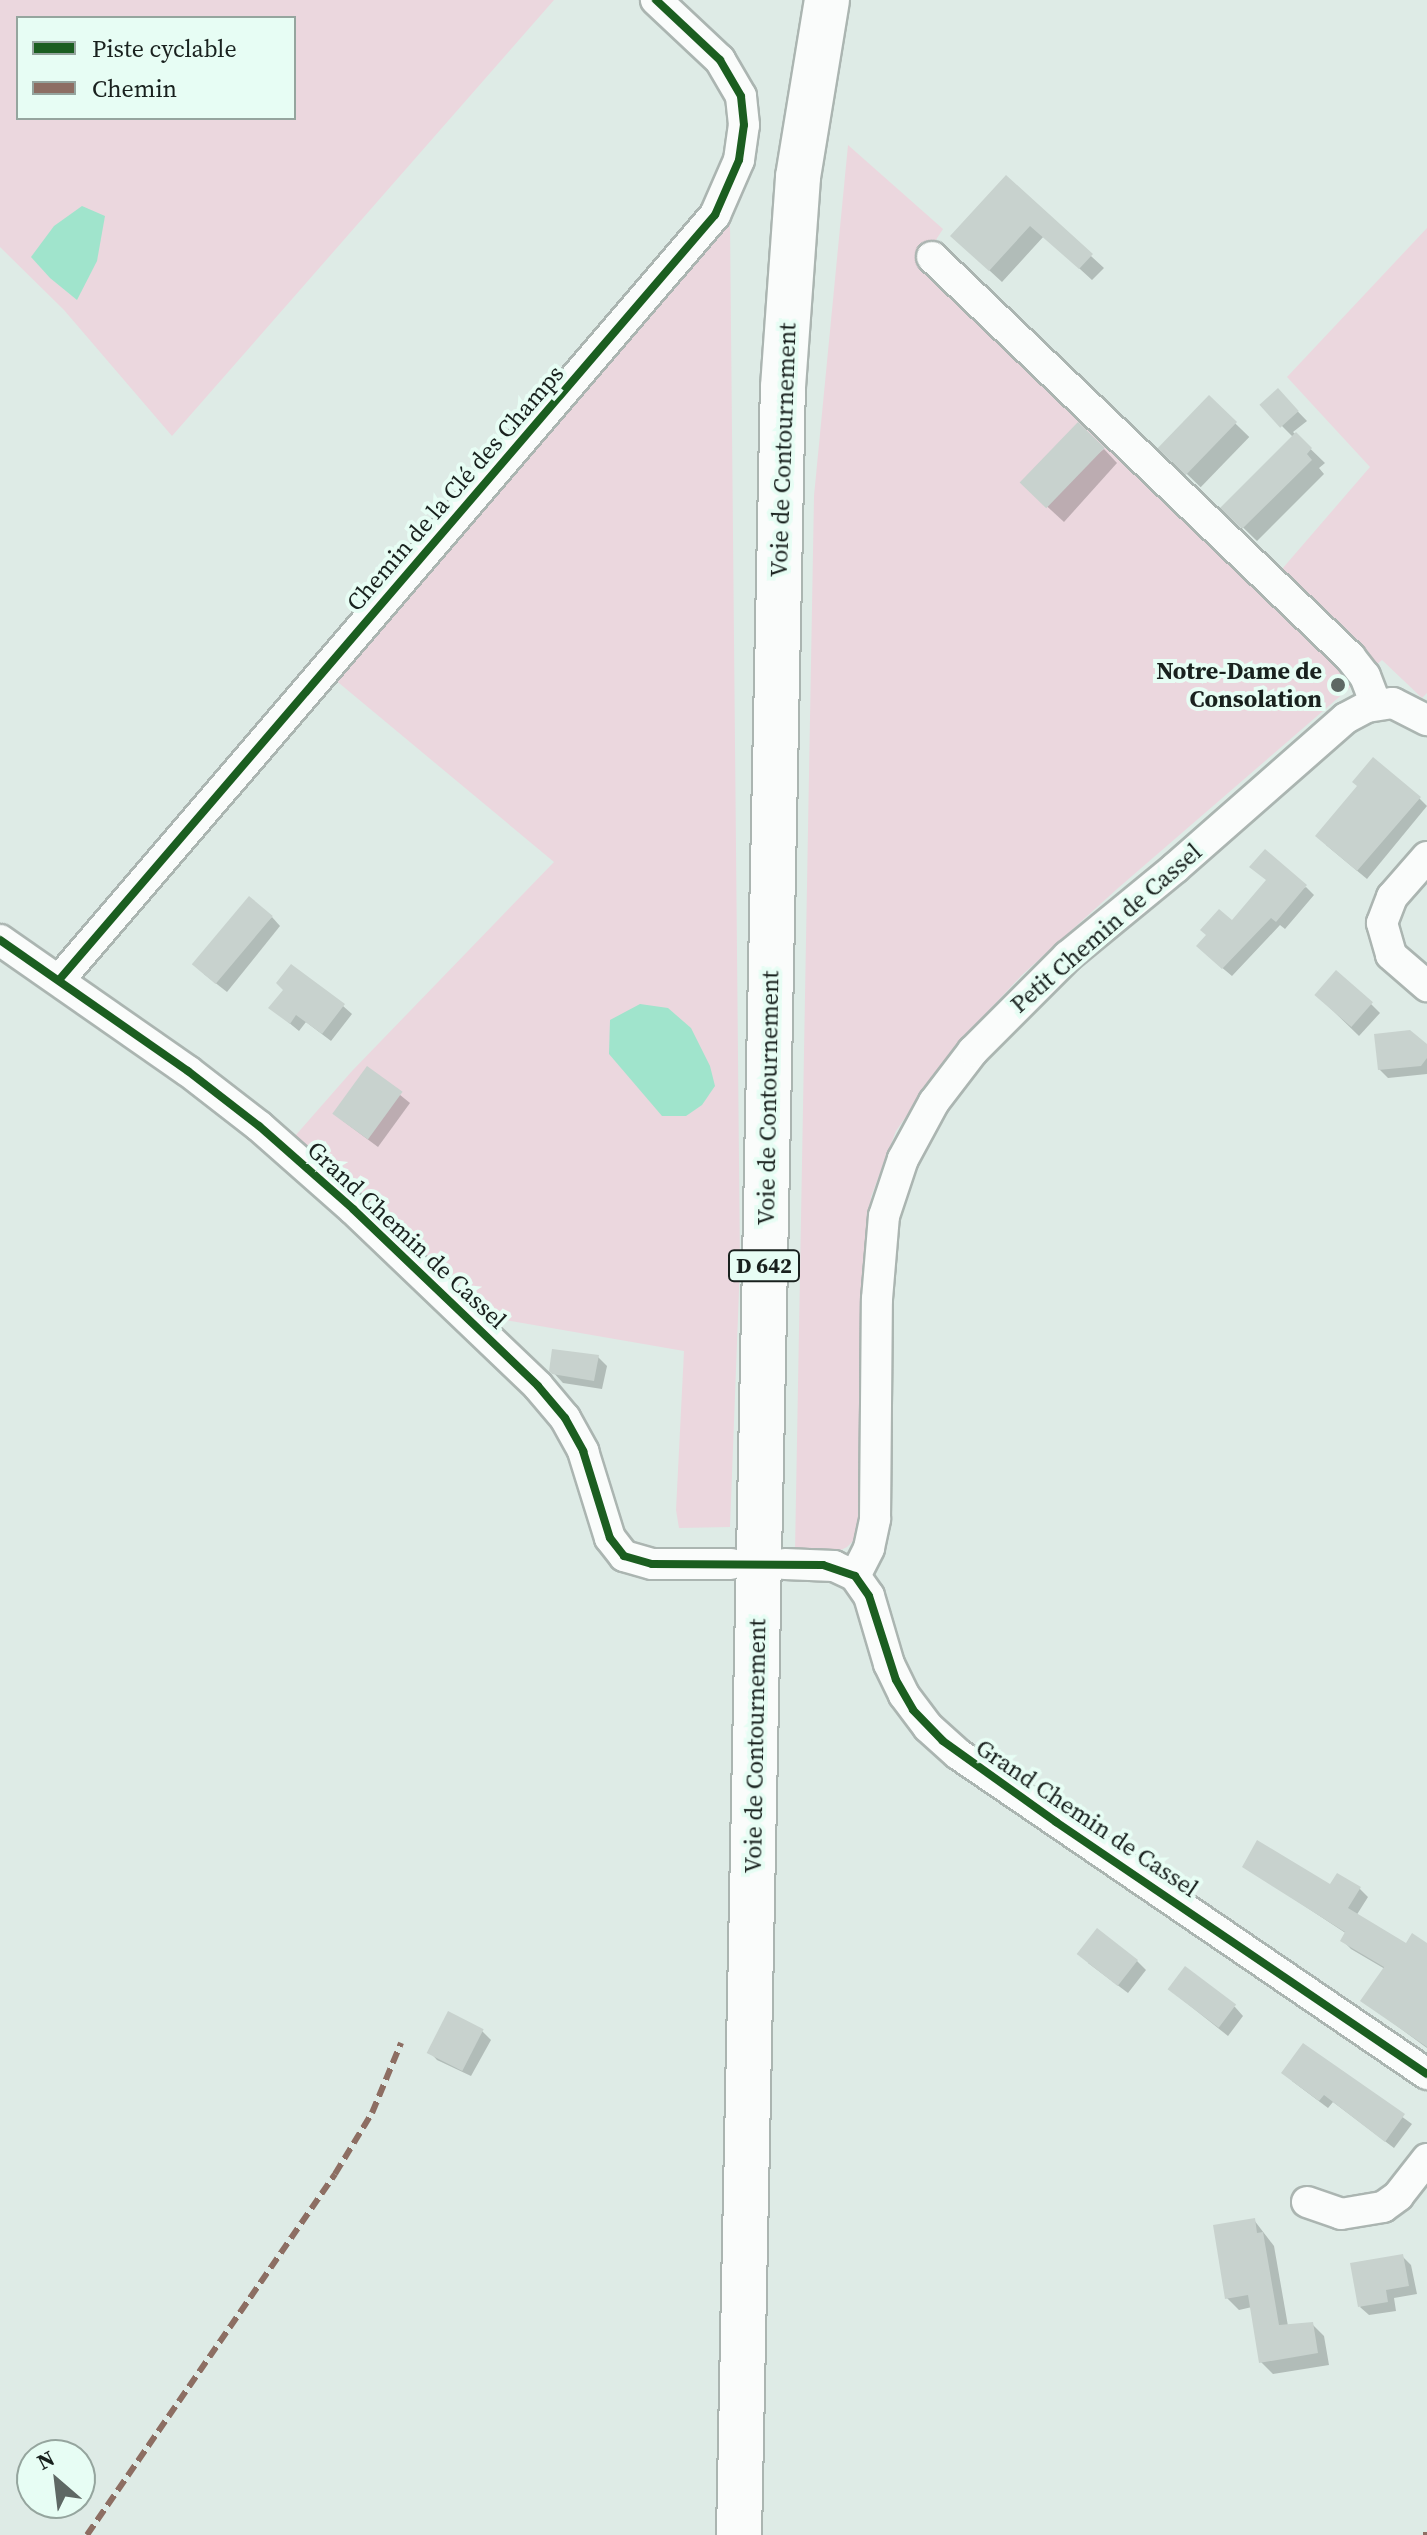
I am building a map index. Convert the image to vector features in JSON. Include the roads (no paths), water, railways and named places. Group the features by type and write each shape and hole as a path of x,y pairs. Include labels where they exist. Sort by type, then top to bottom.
{"highway":[{"name":"Voie de Contournement","path":"739,2535 783,387 798,177 827,0"}],"street":[{"name":"Chemin de la Clé des Champs","path":"59,980 715,215 739,160 744,125 741,96 720,60 656,0"},
{"path":"932,257 1350,657 1370,685 1376,705 1400,704 1427,720"},
{"name":"Petit Chemin de Cassel","path":"855,1576 865,1560 875,1519 877,1299 881,1236 896,1180 921,1121 973,1051 1068,956 1175,868 1346,718 1376,705"},
{"path":"1427,857 1392,897 1382,923 1391,955 1427,986"},
{"name":"Grand Chemin de Cassel","path":"0,940 259,1126 353,1209 538,1386 565,1418 583,1451 610,1538 624,1556 652,1564 731,1564"},
{"path":"785,1564 834,1566 855,1576"},
{"name":"Grand Chemin de Cassel","path":"855,1576 869,1596 896,1680 913,1710 943,1741 1010,1791 1427,2074"},
{"path":"1307,2202 1341,2214 1383,2207 1398,2196 1427,2159"}],"place":[{"name":"Notre-Dame de Consolation","path":"1338,685"}]}
